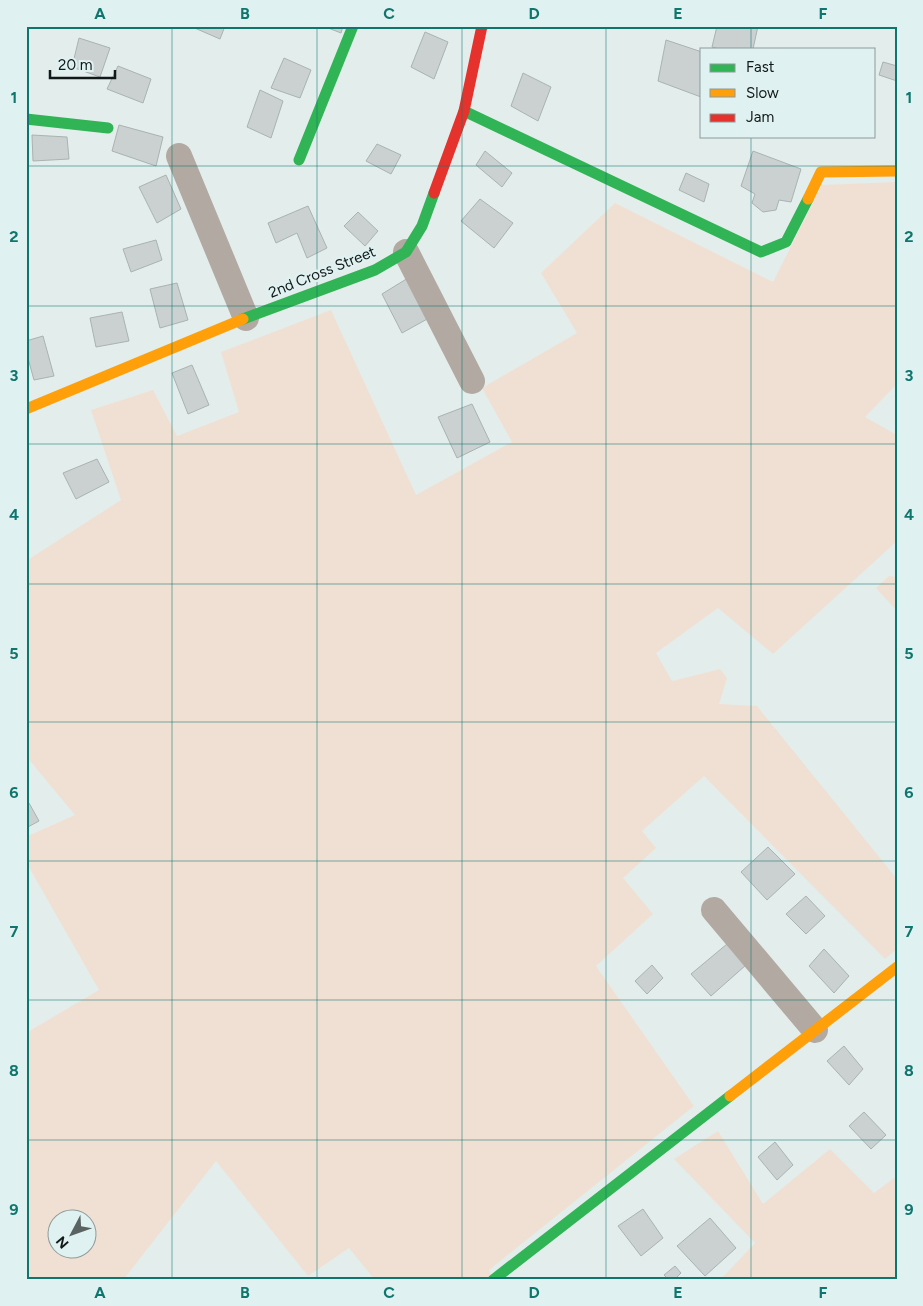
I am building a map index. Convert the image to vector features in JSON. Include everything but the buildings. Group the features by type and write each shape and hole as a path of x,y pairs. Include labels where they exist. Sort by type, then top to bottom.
{"street":[{"path":"299,160 353,26"},
{"name":"2nd Cross Street","path":"26,409 246,318 374,270 406,252 422,226 464,112 482,26"},
{"path":"464,112 761,252 786,242 821,172 897,171"},
{"path":"26,119 108,128"},
{"path":"179,156 246,318"},
{"path":"406,252 472,381"},
{"path":"714,910 815,1030"},
{"path":"493,1280 897,967"}],"shaded area":[{"path":"897,182 897,384 865,417 897,435 897,541 773,654 718,608 656,653 672,681 720,669 727,678 719,704 757,706 897,879 897,949 885,959 704,776 642,831 656,848 623,878 653,914 596,966 694,1106 489,1270 493,1280 375,1280 349,1248 308,1276 216,1161 123,1280 26,1280 26,1033 99,990 26,862 26,837 75,815 26,756 26,561 121,500 91,410 153,390 177,436 239,412 221,352 331,310 416,495 512,442 482,388 577,333 541,273 615,203 773,282 822,185"},
{"path":"889,576 897,577 897,611 876,588"},
{"path":"718,1131 763,1204 830,1149 874,1193 897,1176 897,1280 720,1280 755,1243 674,1159"}],"traffic: fast":[{"path":"299,160 353,26"},
{"path":"464,111 761,252 786,242 808,199"},
{"path":"26,119 108,128"},
{"path":"243,319 375,270 406,252 422,226 434,193"},
{"path":"493,1280 730,1096"}],"traffic: slow":[{"path":"808,199 821,172 897,171"},
{"path":"26,409 243,319"},
{"path":"730,1096 897,967"}],"traffic: jam":[{"path":"434,193 464,111 482,26"}]}
